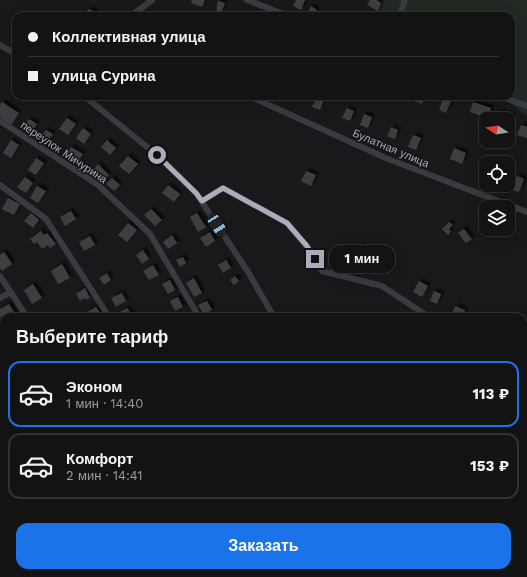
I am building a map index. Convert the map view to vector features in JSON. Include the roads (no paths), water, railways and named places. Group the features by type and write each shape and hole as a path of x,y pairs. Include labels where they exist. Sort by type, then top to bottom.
{"street":[{"path":"137,12 152,0"},
{"path":"247,0 275,12"},
{"path":"400,12 404,0"},
{"path":"0,45 12,52"},
{"path":"89,100 157,155 196,193 248,272 272,313"},
{"name":"Булатная улица","path":"259,100 388,159 527,212"},
{"path":"510,100 527,106"},
{"name":"переулок Мичурина","path":"0,122 98,185 150,234 197,313"},
{"path":"0,185 46,219 106,313"},
{"path":"202,201 223,188 287,223 307,246 322,271 382,286 424,313"},
{"path":"0,276 24,313"},
{"path":"0,298 11,292"}]}
